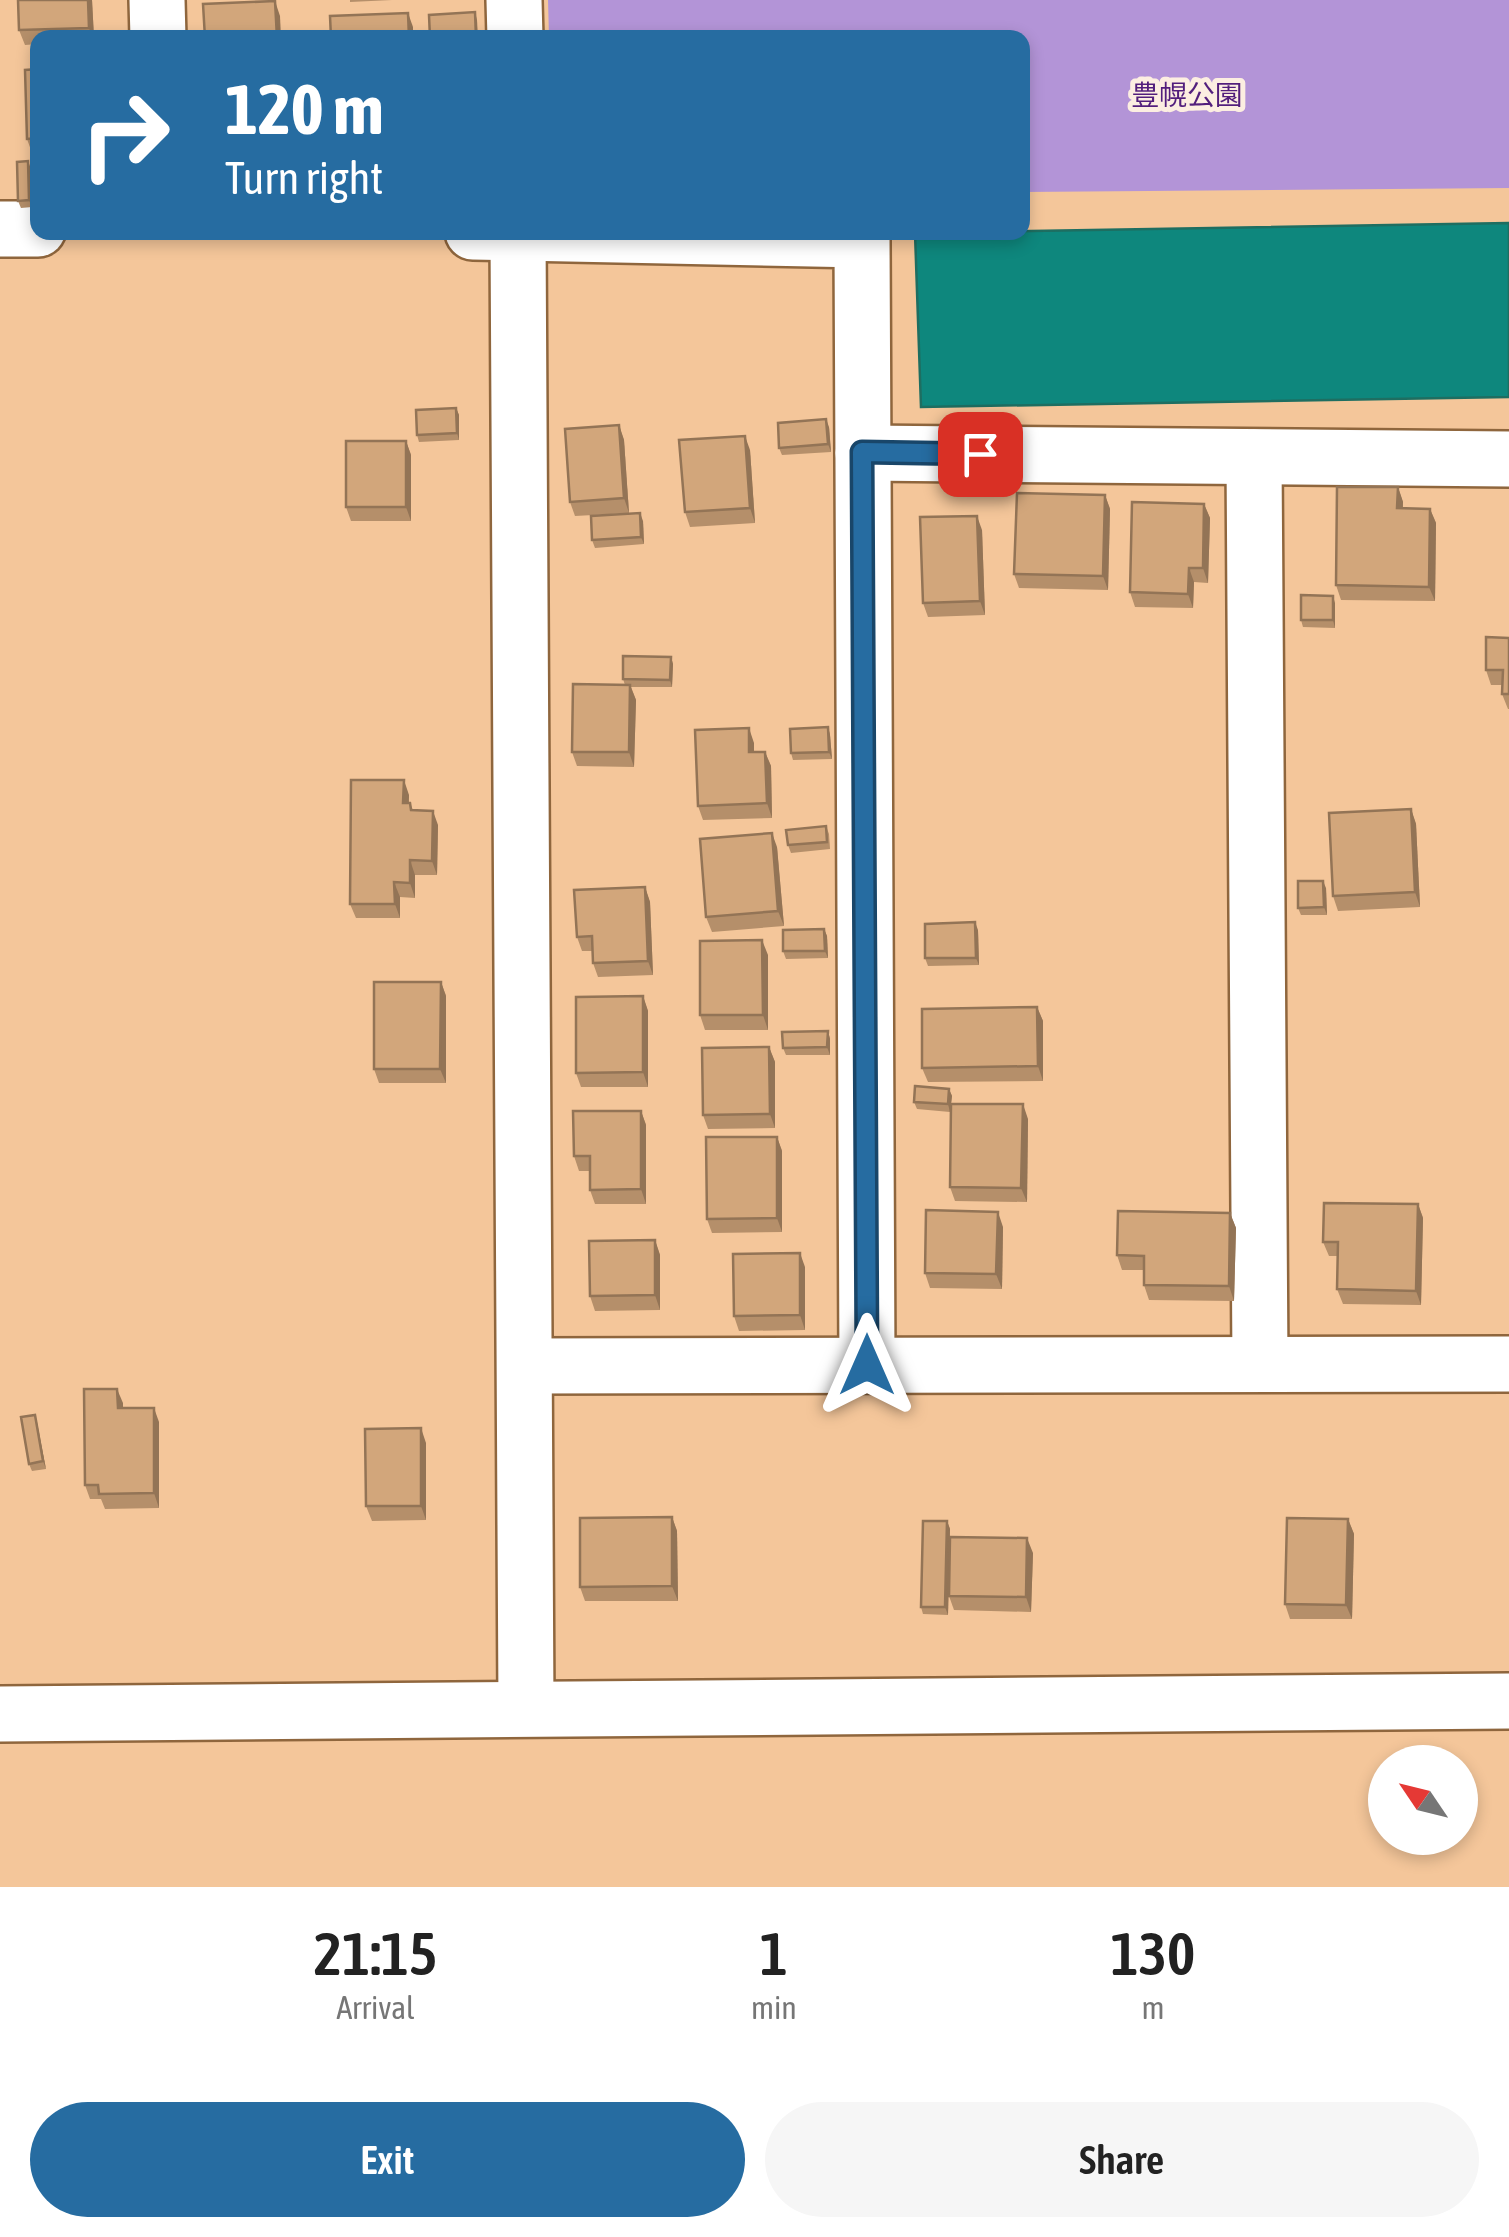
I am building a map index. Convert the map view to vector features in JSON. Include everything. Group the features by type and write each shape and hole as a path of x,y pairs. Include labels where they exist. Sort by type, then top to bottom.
{"street":[{"path":"158,0 158,30"},
{"path":"514,0 515,30"},
{"path":"0,229 30,228"},
{"path":"518,240 526,1708"},
{"path":"862,240 867,1365"},
{"path":"862,452 1509,459"},
{"path":"1254,457 1260,1364"},
{"path":"525,1366 1509,1364"},
{"path":"0,1714 1509,1701"}],"green space":[{"name":"豊幌公園","path":"548,0 1509,0 1509,188 1030,192 1030,30 549,30"}],"water":[{"path":"1509,223 1509,397 921,407 915,240 1030,240 1030,231"}],"building":[{"path":"18,0 88,0 89,28 19,30"},
{"path":"275,1 277,30 205,30 203,4"},
{"path":"475,12 476,30 430,30 429,15"},
{"path":"408,13 409,30 331,30 330,16"},
{"path":"25,70 30,70 27,139"},
{"path":"28,161 29,200 18,201 17,162"},
{"path":"456,408 457,433 417,435 416,410"},
{"path":"826,419 828,444 779,448 778,423"},
{"path":"619,425 624,498 570,502 565,429"},
{"path":"745,436 750,508 685,512 679,440"},
{"path":"346,441 406,441 406,507 346,507"},
{"path":"1337,487 1398,487 1397,508 1430,509 1429,587 1336,585"},
{"path":"1017,493 1105,495 1103,576 1014,574"},
{"path":"1132,502 1204,504 1203,568 1189,568 1188,594 1130,592"},
{"path":"640,513 641,537 592,540 591,516"},
{"path":"977,516 980,601 923,603 920,517"},
{"path":"1301,595 1333,596 1333,620 1301,620"},
{"path":"1486,637 1509,638 1509,694 1502,694 1503,670 1486,670"},
{"path":"623,656 671,657 670,680 623,679"},
{"path":"573,684 630,685 629,752 572,752"},
{"path":"828,727 829,752 791,753 790,729"},
{"path":"749,728 749,752 765,752 767,803 698,806 695,730"},
{"path":"351,780 404,780 403,803 410,803 411,810 433,811 432,861 410,860 410,883 394,882 395,904 350,904"},
{"path":"1411,809 1415,892 1333,896 1329,813"},
{"path":"826,826 827,842 788,845 786,830"},
{"path":"772,833 778,911 706,917 700,839"},
{"path":"1298,881 1323,881 1324,907 1298,908"},
{"path":"645,887 648,961 593,963 592,936 577,937 574,890"},
{"path":"975,922 976,958 925,958 925,924"},
{"path":"824,929 825,951 783,951 783,930"},
{"path":"762,940 763,1015 700,1015 700,941"},
{"path":"374,982 441,982 440,1069 374,1069"},
{"path":"643,996 643,1072 576,1073 576,997"},
{"path":"1037,1007 1038,1066 922,1068 922,1009"},
{"path":"828,1031 827,1047 783,1048 782,1032"},
{"path":"769,1047 770,1114 703,1115 702,1048"},
{"path":"915,1086 949,1089 948,1104 914,1102"},
{"path":"951,1104 1023,1104 1021,1188 950,1187"},
{"path":"573,1111 641,1111 641,1189 590,1190 590,1156 574,1156"},
{"path":"706,1137 777,1137 777,1218 707,1219"},
{"path":"1324,1203 1418,1204 1416,1291 1337,1289 1338,1242 1323,1242"},
{"path":"926,1210 998,1212 996,1274 925,1273"},
{"path":"1118,1211 1230,1213 1229,1286 1144,1285 1144,1256 1117,1255"},
{"path":"655,1240 655,1295 590,1296 589,1241"},
{"path":"800,1253 800,1315 734,1316 733,1254"},
{"path":"84,1389 117,1389 118,1408 154,1408 154,1493 99,1494 98,1485 85,1485"},
{"path":"35,1415 43,1461 29,1464 21,1417"},
{"path":"421,1428 421,1506 366,1506 365,1429"},
{"path":"672,1517 672,1586 580,1587 580,1518"},
{"path":"1287,1518 1348,1519 1346,1605 1285,1604"},
{"path":"923,1521 947,1521 945,1607 921,1607"},
{"path":"950,1537 1027,1538 1026,1597 949,1596"}],"route":[{"path":"867,1365 862,452 980,454"}]}
